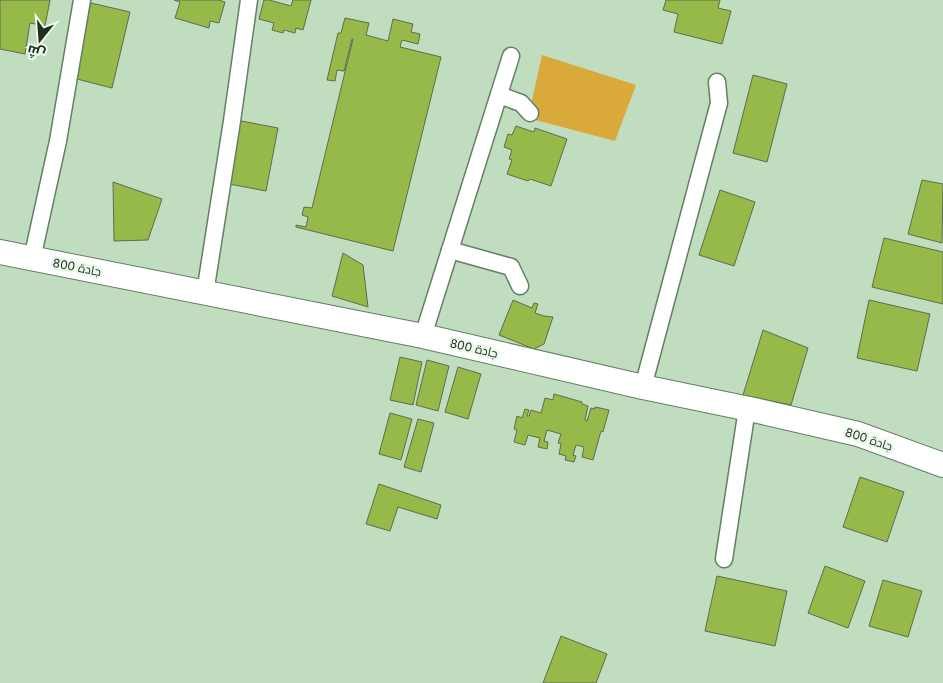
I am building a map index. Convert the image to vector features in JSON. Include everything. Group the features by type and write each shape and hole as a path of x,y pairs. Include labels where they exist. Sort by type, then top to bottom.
{"main road":[{"name":"جادة 800","path":"0,252 423,336 858,434 943,465"}],"street":[{"path":"32,259 58,141 82,0"},
{"path":"206,293 249,0"},
{"path":"423,336 511,56"},
{"path":"643,387 719,103 717,82"},
{"path":"499,95 521,103 530,113"},
{"path":"450,250 511,267 520,286"},
{"path":"724,559 747,409"}],"shaded area":[{"path":"542,55 636,85 615,141 528,118"}],"building":[{"path":"0,0 50,0 45,26 30,23 25,54 0,49"},
{"path":"174,0 219,0 225,2 219,23 210,21 209,28 175,18 180,2"},
{"path":"264,0 291,6 293,0 311,0 303,30 296,28 295,33 284,30 283,33 272,30 274,23 259,19"},
{"path":"666,0 720,0 718,8 731,11 722,44 674,32 678,14 663,10"},
{"path":"91,3 130,12 112,88 73,78"},
{"path":"345,18 369,23 366,35 388,41 393,19 413,24 411,32 420,34 418,44 402,40 400,47 441,57 393,251 296,227 296,225 306,227 308,217 302,215 304,207 312,208 353,39 344,71 337,70 335,81 327,80 338,33 341,33"},
{"path":"753,75 787,84 767,162 733,153"},
{"path":"236,120 278,128 266,191 224,183"},
{"path":"516,126 534,132 535,128 567,139 551,186 507,174 512,160 509,159 512,150 504,147 508,134 512,135"},
{"path":"922,180 943,184 942,243 908,234"},
{"path":"113,182 162,199 148,240 114,241"},
{"path":"720,190 755,202 734,266 699,255"},
{"path":"884,238 943,252 943,304 872,287"},
{"path":"343,253 363,265 368,307 332,296"},
{"path":"513,300 532,308 534,303 538,304 535,313 553,317 544,344 534,349 499,335"},
{"path":"869,300 930,314 917,371 857,358"},
{"path":"763,330 808,348 791,405 743,395"},
{"path":"400,357 422,362 413,405 390,400"},
{"path":"427,360 449,366 438,411 416,405"},
{"path":"458,367 481,374 468,419 445,412"},
{"path":"554,394 582,402 582,404 588,406 585,420 587,421 591,408 609,410 593,460 582,457 584,447 576,445 573,455 576,456 574,462 565,460 566,456 559,454 561,444 558,443 561,434 547,430 544,441 548,442 547,449 538,447 540,438 528,435 525,445 514,442 517,430 514,429 517,416 522,418 525,409 529,410 527,416 529,416 531,410 541,413 545,398 553,400"},
{"path":"390,413 412,419 401,460 379,454"},
{"path":"418,419 434,423 421,472 404,467"},
{"path":"860,477 904,492 887,542 843,527"},
{"path":"379,484 441,505 437,519 398,507 390,531 366,524"},
{"path":"825,566 865,581 848,628 808,613"},
{"path":"717,576 787,591 775,646 705,631"},
{"path":"883,580 922,591 908,637 869,626"},
{"path":"561,636 607,654 596,683 543,683"}]}
